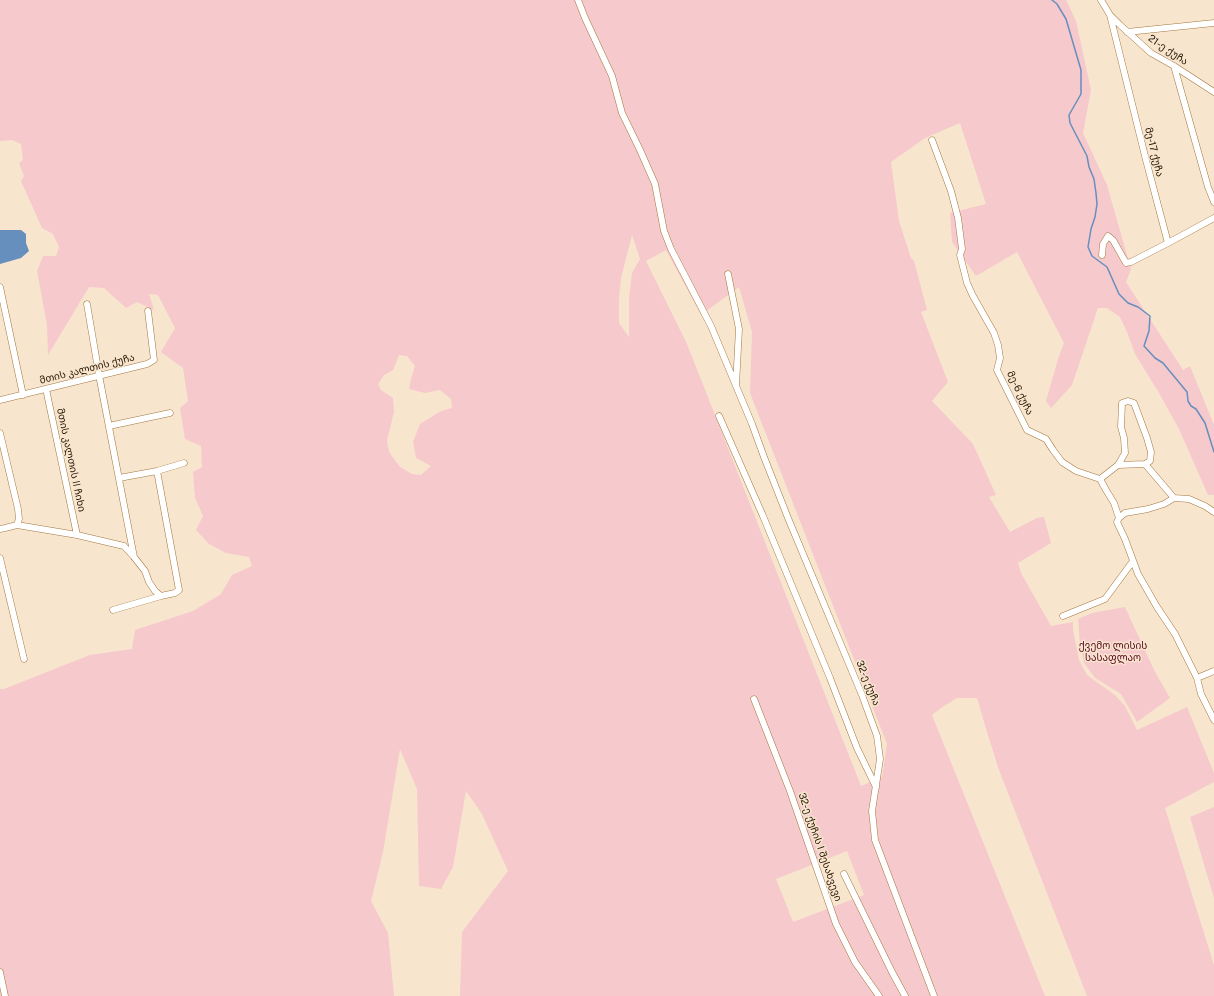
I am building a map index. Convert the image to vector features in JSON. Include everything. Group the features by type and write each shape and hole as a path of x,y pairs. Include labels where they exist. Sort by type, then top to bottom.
{"street":[{"name":"32-ე ქუჩა","path":"578,0 612,76 622,113 655,184 664,232 671,249 711,326 878,736 880,759 872,811 875,840 934,996"},
{"name":"21-ე ქუჩა","path":"1101,0 1110,15 1151,53 1214,92"},
{"name":"მე-17 ქუჩა","path":"1110,15 1168,243"},
{"path":"1127,32 1214,23"},
{"path":"1174,66 1208,188 1214,202"},
{"name":"მე-6 ქუჩა","path":"932,140 951,191 958,218 962,250 960,255 967,283 994,332 1000,358 997,370 1010,397 1027,430 1046,439 1052,450 1062,462 1076,471 1100,479"},
{"path":"1102,255 1103,244 1108,236 1113,240 1126,263 1131,262 1214,218"},
{"path":"728,274 739,329 736,387"},
{"path":"0,287 22,395"},
{"path":"87,304 134,557"},
{"name":"მთის კალთის ქუჩა","path":"0,400 146,364 154,360 148,311"},
{"name":"მთის კალთის II ჩიხი","path":"46,389 77,535"},
{"path":"1118,464 1144,464 1150,460 1151,452 1148,438 1134,403 1128,401 1122,403 1121,426 1124,438 1125,454 1118,464 1100,479 1114,503 1119,518 1117,522 1126,539 1133,561 1157,607 1175,634 1197,678 1202,694 1214,720"},
{"path":"109,426 170,413"},
{"path":"719,416 763,516 830,678 857,748 876,787"},
{"path":"0,433 18,509 19,518 17,525"},
{"path":"119,478 157,471 184,463"},
{"path":"1144,464 1174,498"},
{"path":"113,610 175,593 179,590 157,471"},
{"path":"1119,518 1125,513 1148,509 1164,504 1174,498 1189,499 1214,512"},
{"path":"0,528 17,525 77,535 124,546 145,571 149,582 155,591 161,596"},
{"path":"0,558 24,659"},
{"path":"1063,616 1106,599 1133,561"},
{"path":"1197,678 1214,671"},
{"name":"32-ე ქუჩის I შესახვევი","path":"754,699 790,791 836,924 855,962 879,996"},
{"path":"844,874 905,996"},
{"path":"0,972 4,996"}],"green space":[{"path":"0,0 1066,0 1076,21 1091,90 1083,133 1107,185 1131,269 1126,282 1183,370 1190,366 1214,425 1214,495 1208,495 1179,429 1135,354 1120,317 1107,308 1098,308 1072,385 1051,408 1046,401 1064,343 1017,252 976,276 952,242 950,213 986,204 960,123 925,138 891,162 899,221 911,258 914,261 927,310 921,312 948,382 932,401 973,444 996,495 989,497 1010,532 1037,518 1044,517 1051,543 1018,563 1021,573 1051,626 1073,622 1073,630 1079,660 1087,675 1115,695 1125,706 1137,730 1187,707 1214,773 1214,782 1165,808 1214,965 1214,996 1087,996 999,770 977,698 957,698 932,715 1045,996 460,996 462,932 508,871 482,814 466,791 453,867 441,889 419,886 417,789 400,749 383,852 371,901 388,933 394,996 0,996 0,689 4,689 90,655 132,649 135,630 193,611 221,594 232,575 252,566 249,557 226,553 209,544 196,530 203,516 195,498 193,472 202,467 201,446 185,439 180,408 188,401 183,368 161,352 175,328 158,295 149,294 154,310 137,302 126,308 104,288 89,287 48,355 47,325 37,271 43,256 56,256 59,247 53,234 42,228 21,181 24,176 19,163 23,160 21,144 12,140 0,141","holes":["632,235 640,259 632,273 629,298 629,337 619,323 621,278","666,250 701,315 739,287 752,332 750,393 887,744 882,777 861,786 687,344 646,261","399,355 407,356 415,366 409,389 425,393 440,390 451,399 452,408 441,411 420,424 413,442 416,458 431,466 421,475 412,474 400,467 389,452 387,440 394,412 393,398 381,390 378,384 384,375 393,370","847,851 864,895 793,922 776,879"]},
{"name":"ქვემო ლისის სასაფლაო","path":"1125,607 1154,670 1170,698 1137,722 1121,694 1095,678 1084,663 1080,644 1078,619 1092,613"},
{"path":"1214,807 1214,898 1190,817"}],"water":[{"path":"0,230 21,230 26,234 26,243 29,251 21,258 0,264"}],"waterway":[{"path":"1052,0 1057,4 1066,19 1081,70 1081,94 1069,115 1070,123 1087,156 1089,167 1094,179 1097,204 1088,247 1092,256 1107,267 1119,294 1128,303 1138,307 1150,316 1149,331 1144,346 1155,358 1163,363 1187,392 1188,401 1191,406 1196,409 1205,423 1214,452"}]}
